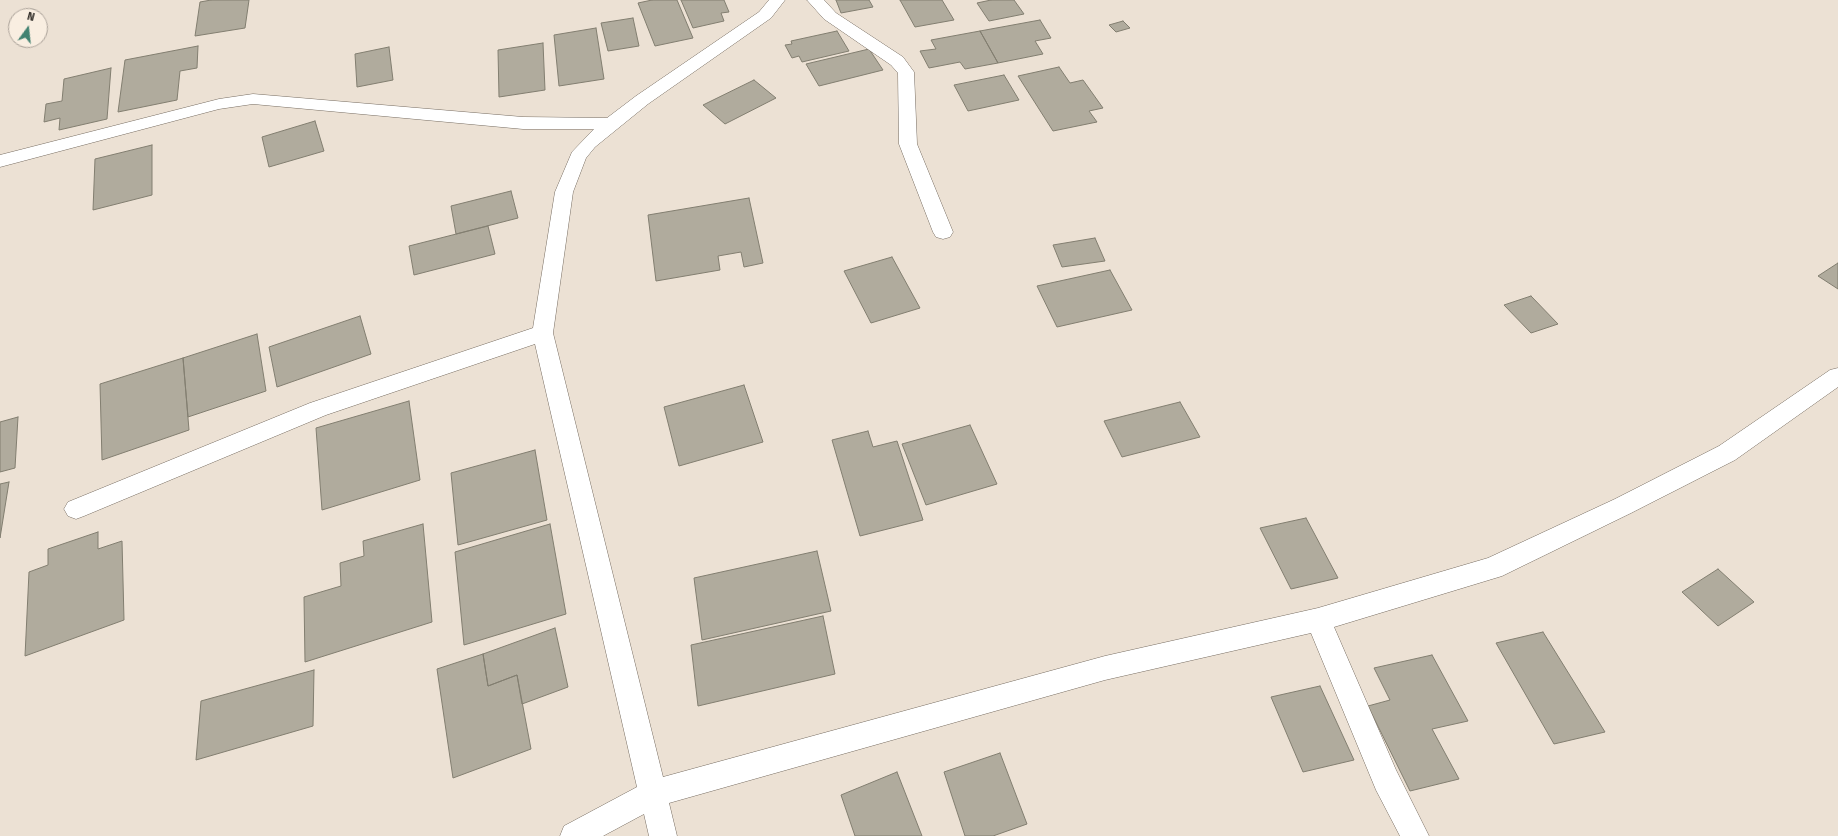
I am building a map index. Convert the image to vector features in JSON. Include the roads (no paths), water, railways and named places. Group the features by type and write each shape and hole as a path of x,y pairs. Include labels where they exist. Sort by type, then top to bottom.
{"street":[{"path":"663,836 543,333 564,192 578,156 611,124 642,100 765,15 777,0"},
{"path":"815,0 830,16 897,61 906,72 908,144 943,232"},
{"path":"0,161 219,104 253,99 523,123 611,124"},
{"path":"76,509 318,409 543,333"},
{"path":"574,836 652,794 1105,668 1318,620 1493,568 1623,506 1727,453 1838,376"},
{"path":"1318,620 1386,780 1415,836"}]}
